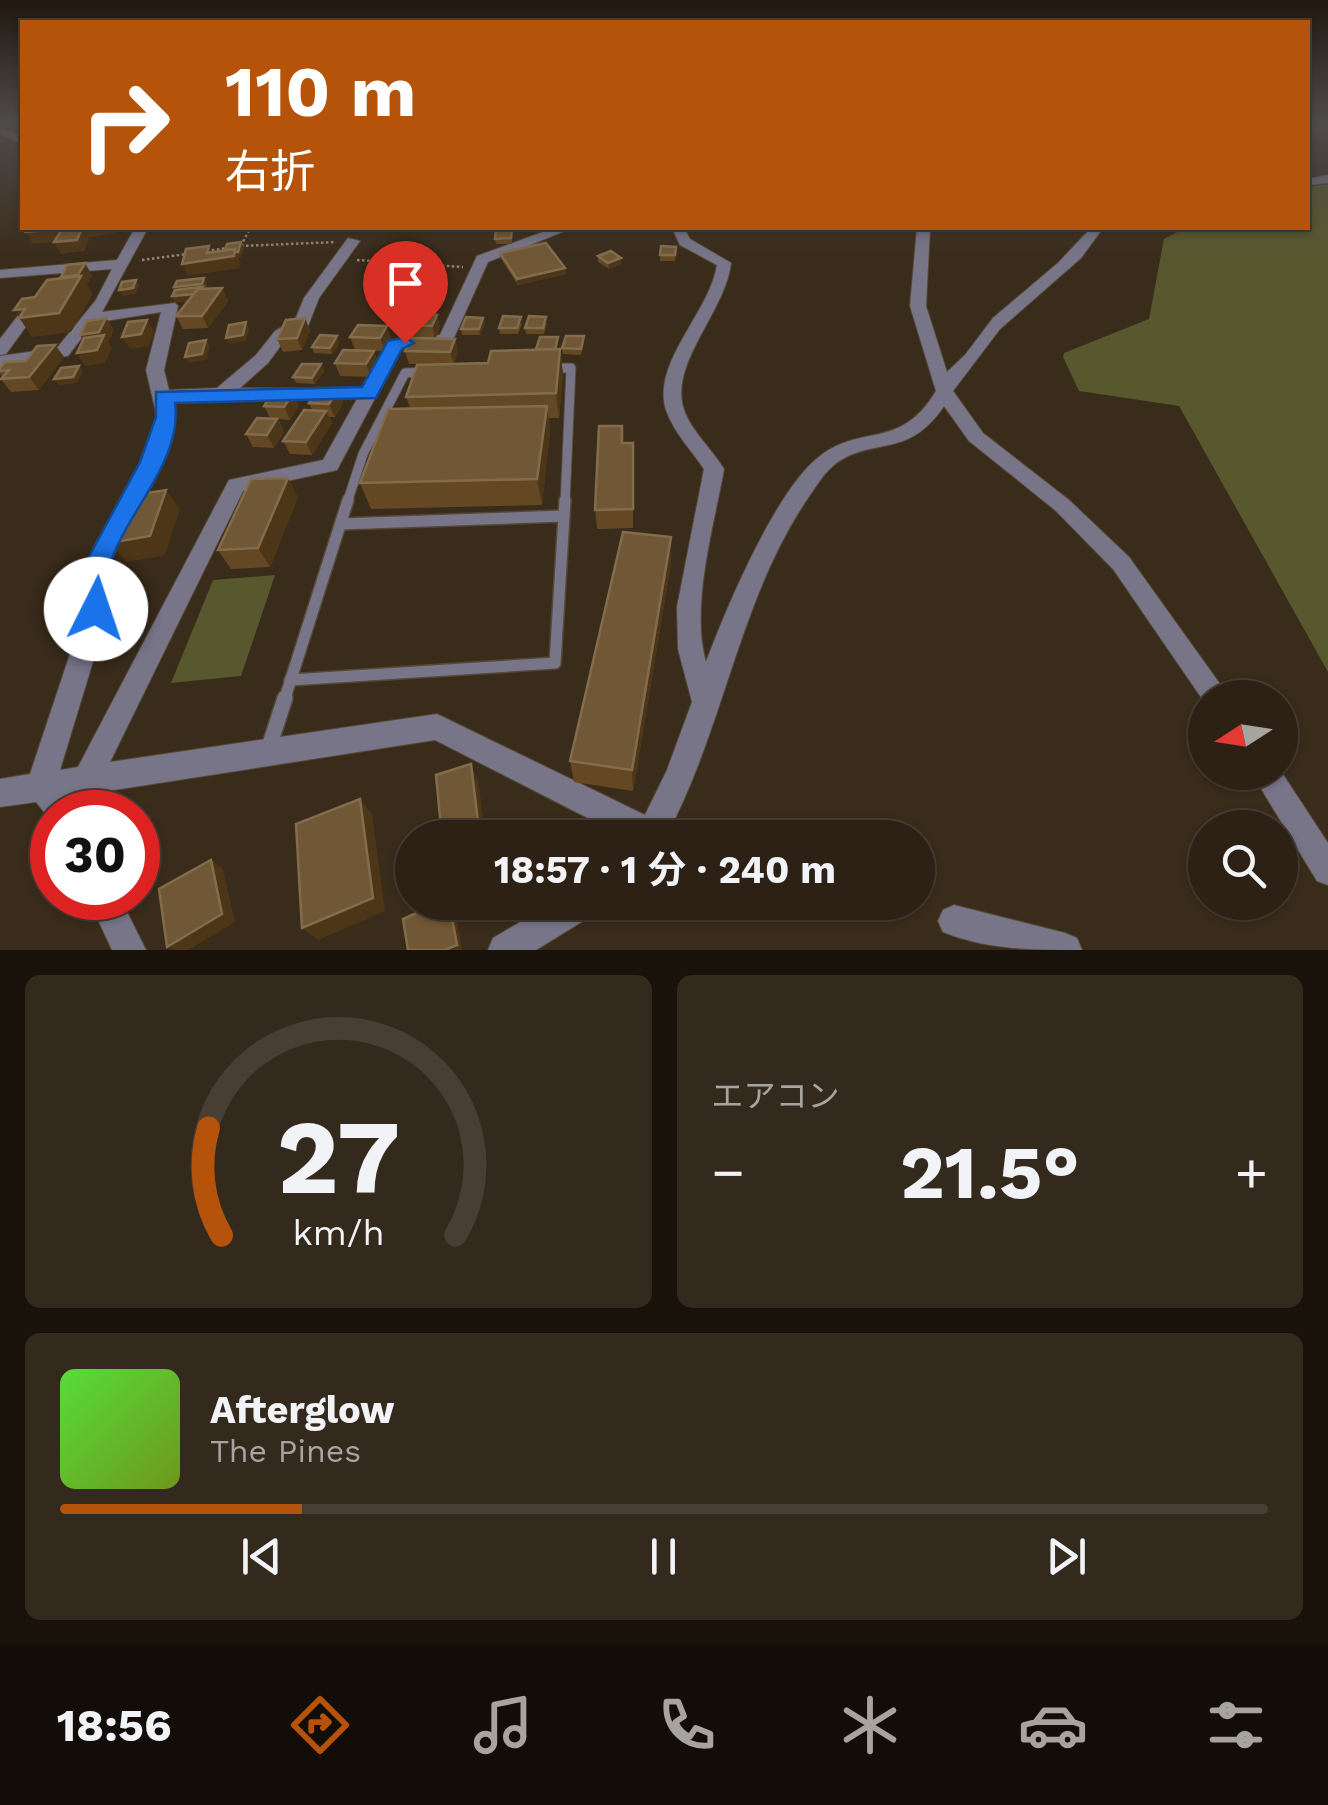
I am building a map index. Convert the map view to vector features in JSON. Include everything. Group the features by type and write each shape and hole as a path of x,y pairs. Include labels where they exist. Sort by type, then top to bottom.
{"street":[{"path":"0,360 62,352 90,318 141,230"},
{"path":"86,781 236,485 330,465 395,345 446,339 482,259 560,230"},
{"path":"679,230 685,242 724,263 704,320 682,354 672,396 674,408 714,469 689,608 690,649 705,702"},
{"path":"923,230 918,306 946,395 976,437 1062,506 1120,563 1203,680"},
{"path":"657,820 685,766 705,702 758,571 784,521 822,463 844,453 894,441 917,426 946,395 952,377 998,322 1050,280 1096,230"},
{"path":"221,393 262,359 281,334 302,323 312,298 352,241"},
{"path":"0,274 124,263"},
{"path":"0,350 6,332 36,302"},
{"path":"40,786 96,609 98,564 152,462 166,417 155,370 170,306 90,318"},
{"path":"164,396 369,394"},
{"path":"0,792 437,727 618,820"},
{"path":"40,786 44,790"},
{"path":"1277,790 1328,870"},
{"path":"115,920 129,950"},
{"path":"505,950 555,920"},
{"path":"954,921 1065,950"}],"lane":[{"path":"290,680 554,663 572,368 534,369"},
{"path":"267,753 363,454 404,373 442,372"},
{"path":"341,524 564,516"}],"path":[{"path":"241,246 249,230"},
{"path":"124,263 241,246 352,241"},
{"path":"340,258 477,268"}],"shaded area":[{"path":"1328,184 1328,672 1179,406 1079,391 1063,357 1064,353 1149,319 1164,239 1181,230 1310,230 1310,187"},
{"path":"275,575 241,676 171,683 213,580"}],"building":[{"path":"81,230 77,240 54,242 61,231"},
{"path":"496,230 512,230 511,238 495,239"},
{"path":"241,242 238,252 225,250 227,244"},
{"path":"546,243 565,268 517,279 500,253"},
{"path":"209,246 207,253 235,249 234,256 182,264 186,249"},
{"path":"661,246 676,247 675,255 660,255"},
{"path":"611,251 621,258 608,263 598,256"},
{"path":"85,263 78,275 61,277 67,265"},
{"path":"81,276 59,313 19,318 25,309 14,310 22,299 35,297 47,280"},
{"path":"204,278 202,284 174,287 177,281"},
{"path":"136,280 133,288 119,290 122,282"},
{"path":"202,287 194,294 172,296 175,290"},
{"path":"222,288 202,316 176,316 198,289"},
{"path":"408,314 437,315 432,326 402,325"},
{"path":"503,316 521,317 517,328 499,328"},
{"path":"529,316 546,317 543,328 525,328"},
{"path":"466,317 483,318 479,329 461,329"},
{"path":"106,318 99,332 80,335 87,321"},
{"path":"305,318 297,338 277,339 286,320"},
{"path":"147,320 141,334 122,337 128,322"},
{"path":"246,322 243,335 226,338 229,325"},
{"path":"358,325 387,326 380,338 350,337"},
{"path":"104,335 97,350 77,353 84,338"},
{"path":"320,335 337,336 330,348 312,347"},
{"path":"566,336 584,336 581,349 562,348"},
{"path":"540,337 558,337 555,350 536,349"},
{"path":"411,338 455,339 450,352 405,351"},
{"path":"206,340 202,354 185,357 189,343"},
{"path":"55,345 29,377 1,379 9,370 0,371 5,362 26,361 37,346"},
{"path":"560,349 556,393 406,397 417,365 488,363 491,351"},
{"path":"343,350 374,351 366,364 335,363"},
{"path":"302,364 321,364 312,378 293,377"},
{"path":"79,366 73,377 54,379 61,368"},
{"path":"318,388 338,389 329,404 309,403"},
{"path":"274,391 294,392 284,407 264,406"},
{"path":"547,406 537,479 360,483 388,409"},
{"path":"304,410 326,411 306,442 283,441"},
{"path":"257,418 277,419 267,435 246,434"},
{"path":"599,426 622,426 622,443 633,443 633,509 595,510"},
{"path":"288,478 258,548 218,550 251,479"},
{"path":"166,490 150,536 110,543 128,496"},
{"path":"623,532 671,537 632,770 570,761"},
{"path":"471,764 478,820 440,820 436,775"},
{"path":"360,799 373,898 302,928 296,824"},
{"path":"211,860 222,914 167,947 160,888"},
{"path":"403,920 452,920 457,945 445,950 408,950"}],"route":[{"path":"96,609 98,564 152,462 166,417 164,396 369,394 395,345 405,343"}]}
